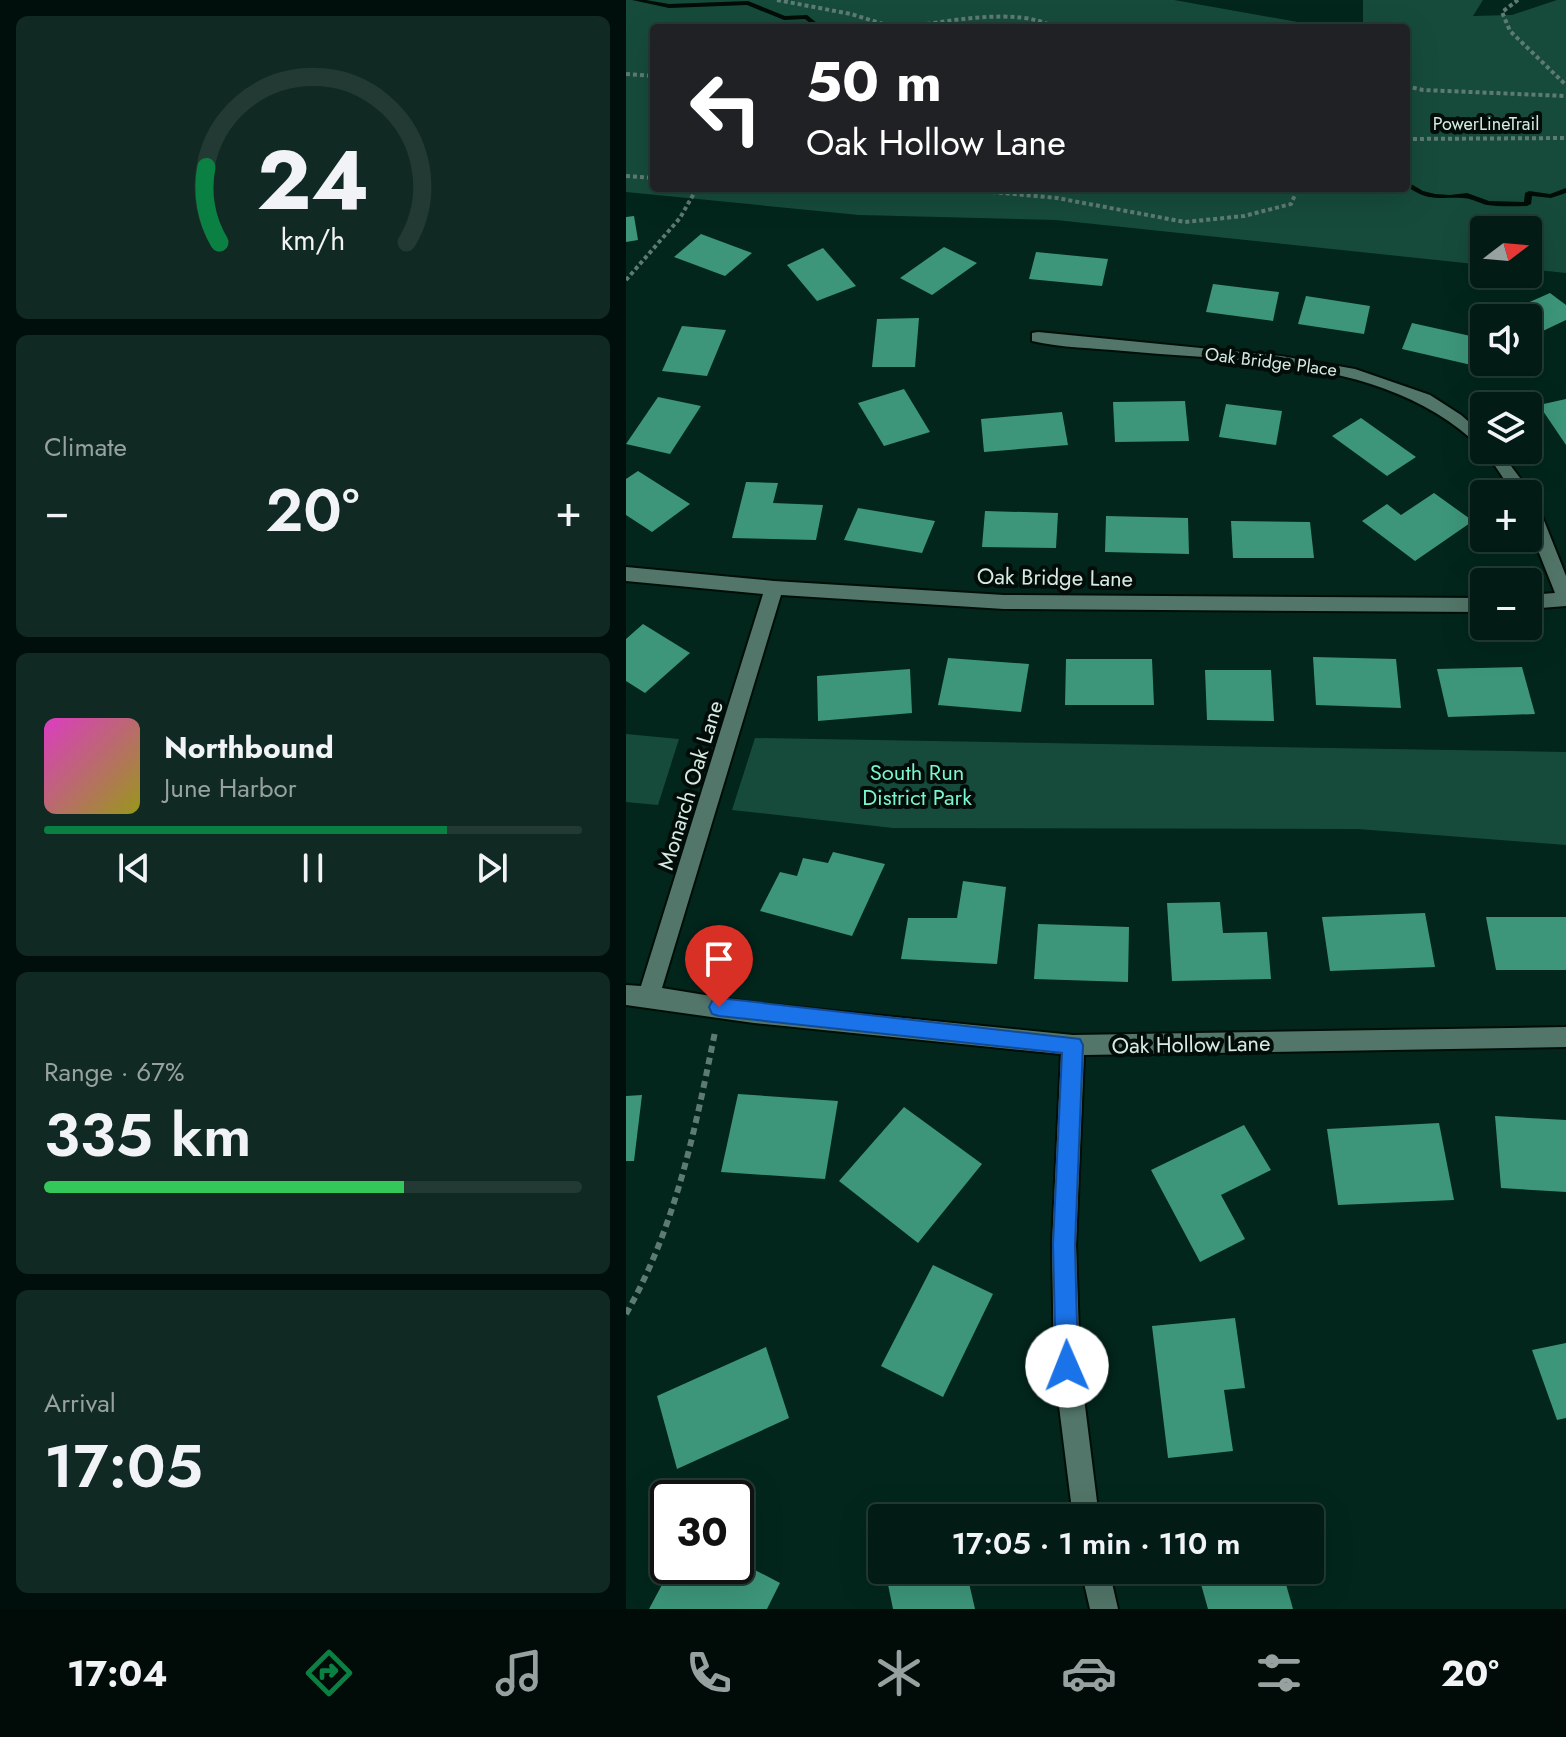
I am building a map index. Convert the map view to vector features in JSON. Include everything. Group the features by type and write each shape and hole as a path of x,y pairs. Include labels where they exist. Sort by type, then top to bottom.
{"street":[{"name":"Oak Bridge Place","path":"1038,337 1330,367 1393,385 1423,398 1470,432"},
{"path":"1542,538 1566,598 1542,601"},
{"name":"Oak Bridge Lane","path":"626,574 774,588 1004,602 1470,605"},
{"name":"Monarch Oak Lane","path":"649,996 774,588"},
{"name":"Oak Hollow Lane","path":"626,995 1073,1045 1495,1035 1566,1037"},
{"path":"1073,1045 1064,1245 1067,1366 1084,1504"},
{"path":"1098,1584 1104,1609"}],"path":[{"path":"777,0 835,9 888,24"},
{"path":"1518,0 1502,12 1510,31 1566,85"},
{"path":"936,24 1037,18 1053,24"},
{"path":"626,74 650,76"},
{"path":"1410,87 1566,96"},
{"name":"PowerLineTrail","path":"1410,139 1566,138"},
{"path":"626,176 650,178"},
{"path":"626,280 680,218 695,192"},
{"path":"992,192 1057,198 1185,222 1244,216 1291,204 1296,192"},
{"path":"626,1314 662,1248 693,1131 719,1007"}],"green space":[{"path":"626,0 1174,0 1309,24 650,24 650,192 1410,192 1410,24 1363,24 1363,0 1483,0 1473,16 1512,15 1557,0 1566,0 1566,273 1542,270 1542,216 1470,216 1470,264 1056,220 859,215 626,192"},
{"path":"626,734 679,739 658,805 626,802"},
{"name":"South Run District Park","path":"755,738 1566,752 1566,845 1358,829 893,828 732,810"}],"building":[{"path":"634,216 638,240 626,242 626,217"},
{"path":"701,234 752,253 725,276 674,257"},
{"path":"944,247 977,263 932,295 900,278"},
{"path":"823,248 856,286 817,301 787,265"},
{"path":"1036,252 1108,259 1102,286 1029,279"},
{"path":"1213,284 1279,292 1273,321 1206,312"},
{"path":"1550,293 1566,305 1566,320 1542,331 1542,304 1525,304"},
{"path":"1306,296 1370,306 1364,334 1298,324"},
{"path":"919,318 915,367 872,367 877,319"},
{"path":"1412,323 1470,336 1470,365 1402,349"},
{"path":"682,326 726,330 707,376 662,371"},
{"path":"904,389 930,432 884,446 858,403"},
{"path":"658,397 701,406 670,454 626,444"},
{"path":"1566,399 1566,445 1542,409 1542,404"},
{"path":"1185,401 1189,441 1115,442 1113,402"},
{"path":"1226,404 1282,411 1276,445 1219,437"},
{"path":"1062,412 1068,445 984,452 981,419"},
{"path":"1361,418 1416,457 1387,476 1332,436"},
{"path":"638,471 690,504 652,532 626,515 626,479"},
{"path":"746,482 778,483 773,503 823,505 816,540 732,538"},
{"path":"1434,493 1470,519 1470,523 1415,561 1362,521 1387,504 1401,515"},
{"path":"858,508 935,521 922,553 844,540"},
{"path":"985,511 1058,513 1056,548 982,547"},
{"path":"1106,516 1188,518 1189,554 1105,552"},
{"path":"1231,521 1310,522 1314,558 1233,558"},
{"path":"643,624 690,653 645,693 626,681 626,639"},
{"path":"1313,657 1396,659 1401,708 1316,705"},
{"path":"948,658 1029,664 1021,712 938,705"},
{"path":"1066,659 1152,659 1154,705 1065,705"},
{"path":"1522,667 1535,714 1448,717 1437,669"},
{"path":"910,669 912,713 818,721 817,676"},
{"path":"1205,670 1271,670 1274,721 1207,720"},
{"path":"833,852 885,864 852,936 760,911 780,872 797,876 803,858 828,863"},
{"path":"963,881 1006,887 997,964 901,959 908,918 957,918"},
{"path":"1220,902 1223,933 1267,932 1271,979 1172,981 1167,903"},
{"path":"1425,913 1435,967 1330,971 1322,917"},
{"path":"1486,917 1566,917 1566,970 1496,970"},
{"path":"1038,924 1129,927 1128,982 1034,979"},
{"path":"738,1094 838,1101 825,1179 721,1172"},
{"path":"642,1095 634,1161 626,1161 626,1096"},
{"path":"904,1107 982,1164 918,1243 839,1181"},
{"path":"1495,1116 1566,1120 1566,1192 1501,1188"},
{"path":"1439,1123 1454,1200 1338,1205 1327,1129"},
{"path":"1244,1125 1271,1170 1221,1195 1245,1239 1200,1262 1151,1170"},
{"path":"933,1265 993,1294 943,1397 881,1366"},
{"path":"1235,1318 1245,1388 1224,1390 1233,1451 1168,1458 1152,1326"},
{"path":"1566,1343 1566,1418 1557,1420 1532,1350"},
{"path":"766,1347 789,1418 677,1469 657,1396"},
{"path":"754,1569 780,1583 767,1609 649,1609 662,1584 754,1584"},
{"path":"888,1584 969,1584 975,1609 893,1609"},
{"path":"1201,1584 1286,1584 1293,1609 1208,1609"}],"waterway":[{"path":"635,0 669,6 748,3 784,18 807,17 814,24"},
{"path":"1410,186 1427,195 1467,195 1496,204 1527,204 1529,193 1551,196 1566,190"}],"route":[{"path":"719,1007 1073,1045 1064,1245 1067,1366"}]}
